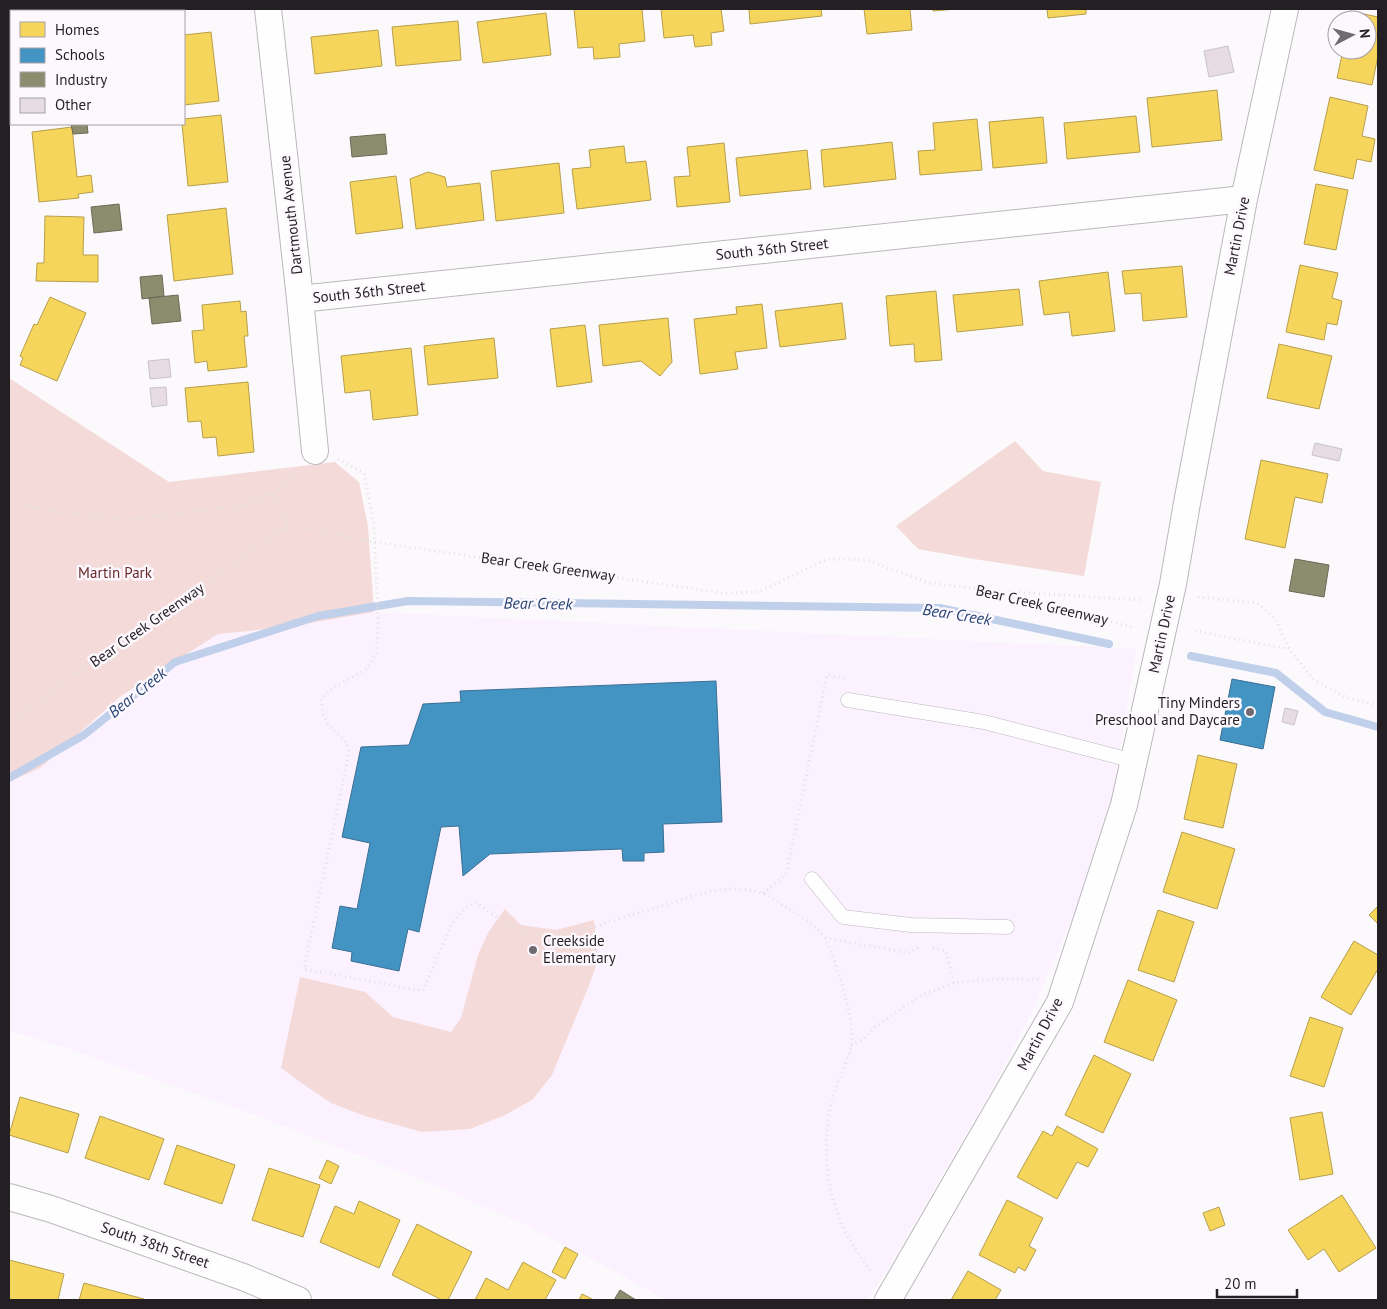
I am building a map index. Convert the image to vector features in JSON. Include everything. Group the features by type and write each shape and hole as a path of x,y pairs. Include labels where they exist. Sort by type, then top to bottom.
{"street":[{"name":"Dartmouth Avenue","path":"268,9 315,451"},
{"name":"Martin Drive","path":"890,1297 1060,1002 1124,805 1173,584 1244,199 1285,9"},
{"name":"South 36th Street","path":"300,299 1244,199"},
{"name":"South 38th Street","path":"9,1197 51,1209 243,1276 298,1300"}],"lane":[{"path":"848,700 984,722 1134,762"},
{"path":"812,878 843,917 910,925 1007,927"}],"path":[{"path":"9,502 58,512 123,520 246,505 280,489 315,451 340,459 364,473 374,525 375,587 378,618 377,652 367,669 334,687 321,699 323,713 328,724 346,742 349,753 304,968 423,991 451,925 460,913 475,902 504,922 528,934 552,936 577,932 696,895 723,889 744,889 763,893 803,918 824,938 846,996 851,1026 851,1045 831,1103 827,1130 826,1163 831,1198 847,1236 890,1297"},
{"path":"274,493 288,528"},
{"name":"Bear Creek Greenway","path":"9,724 68,679 164,617 260,542 288,528 306,528 374,542 722,593 759,592 827,559 867,560 929,583 997,591 1135,628"},
{"path":"1195,631 1289,649 1314,680 1348,698 1378,705"},
{"path":"763,893 786,874 827,675 846,679"},
{"path":"824,938 910,953 921,946"},
{"path":"929,947 946,950 954,983"},
{"path":"851,1045 862,1040 875,1027 922,995 954,983 992,979 1032,978 1066,982"}],"shaded area":[{"name":"Creekside Elementary","path":"374,612 1136,649 1114,789 1086,886 1031,1013 992,1089 885,1273 867,1300 666,1300 519,1222 423,1180 250,1113 69,1049 9,1030 9,782 40,768 131,688 218,634 287,627"}],"green space":[{"name":"Martin Park","path":"9,378 169,482 335,462 359,482 368,526 374,612 287,627 218,634 121,696 40,768 9,782"},
{"path":"1015,441 1043,471 1101,482 1084,576 918,549 896,526"},
{"path":"505,909 521,925 556,930 594,920 598,960 552,1075 532,1100 503,1116 470,1129 422,1132 365,1116 331,1103 281,1068 300,977 365,992 393,1017 451,1032 461,1018 478,955 489,931"}],"building: Homes":[{"path":"574,9 642,9 645,41 619,44 620,57 594,59 593,47 578,48"},
{"path":"661,9 721,9 724,31 711,33 712,45 695,47 693,35 664,38"},
{"path":"749,9 821,9 822,16 750,24"},
{"path":"864,9 910,9 912,30 867,34"},
{"path":"933,9 956,9 933,11"},
{"path":"1047,9 1086,9 1086,14 1048,18"},
{"path":"546,13 551,55 483,63 477,22"},
{"path":"1378,17 1378,56 1372,85 1337,78 1341,60 1377,60"},
{"path":"458,21 461,60 396,66 392,27"},
{"path":"378,30 382,66 315,74 311,37"},
{"path":"211,32 219,101 185,105 185,35"},
{"path":"1217,90 1222,140 1152,147 1147,98"},
{"path":"1330,97 1368,106 1362,136 1375,139 1371,162 1357,159 1353,179 1314,170"},
{"path":"221,115 228,182 188,186 182,125 185,125 185,119"},
{"path":"1136,116 1140,152 1067,159 1064,123"},
{"path":"1043,117 1047,163 993,168 989,122"},
{"path":"977,119 982,170 920,175 918,151 935,150 933,123"},
{"path":"72,127 77,177 91,175 93,192 78,194 79,198 39,202 32,132"},
{"path":"892,142 896,179 824,187 821,150"},
{"path":"724,143 730,202 677,207 674,177 690,176 687,147"},
{"path":"624,146 626,163 646,161 651,200 577,209 572,169 591,167 589,150"},
{"path":"807,150 811,189 740,196 736,158"},
{"path":"559,163 564,213 496,221 491,171"},
{"path":"428,172 445,177 447,187 480,183 484,220 416,229 410,179"},
{"path":"396,176 403,228 356,234 350,182"},
{"path":"1316,184 1348,190 1336,250 1304,244"},
{"path":"226,208 233,274 174,281 167,215"},
{"path":"45,216 84,217 83,255 98,255 98,282 36,281 37,263 44,263"},
{"path":"1300,265 1338,273 1332,298 1342,301 1337,325 1327,323 1324,340 1286,332"},
{"path":"1182,266 1187,317 1143,321 1141,293 1125,294 1122,271"},
{"path":"1108,272 1115,331 1072,336 1069,312 1044,315 1039,281"},
{"path":"1019,289 1023,325 957,332 953,295"},
{"path":"936,291 942,360 915,362 914,344 890,346 886,296"},
{"path":"50,297 86,313 57,381 20,365 23,358 20,356 34,324 37,325"},
{"path":"240,301 241,312 246,311 248,336 244,336 247,367 208,371 207,361 195,363 192,331 204,330 202,305"},
{"path":"842,303 846,339 780,347 775,311"},
{"path":"762,304 767,348 735,352 738,369 700,374 694,319 737,314 736,307"},
{"path":"668,318 672,362 660,376 641,361 603,366 599,325"},
{"path":"585,325 592,382 557,387 550,329"},
{"path":"494,338 498,378 428,385 424,346"},
{"path":"1279,344 1332,356 1319,409 1267,398"},
{"path":"411,348 418,415 373,420 370,390 345,393 341,356"},
{"path":"248,382 254,452 218,456 216,437 203,438 201,421 188,422 185,388"},
{"path":"1261,460 1328,474 1322,503 1295,497 1285,548 1245,539"},
{"path":"1198,755 1237,764 1223,828 1184,819"},
{"path":"1182,832 1235,849 1217,909 1163,892"},
{"path":"1378,906 1378,924 1369,915"},
{"path":"1158,910 1194,922 1174,982 1138,970"},
{"path":"1354,941 1378,955 1378,969 1351,1015 1321,997"},
{"path":"1128,980 1177,1000 1153,1061 1104,1042"},
{"path":"1310,1017 1343,1028 1324,1087 1290,1076"},
{"path":"1094,1055 1131,1074 1103,1133 1065,1115"},
{"path":"20,1097 79,1114 68,1153 9,1135"},
{"path":"1322,1112 1333,1174 1300,1180 1290,1118"},
{"path":"100,1116 164,1139 149,1180 85,1158"},
{"path":"1057,1126 1098,1149 1088,1167 1077,1162 1057,1199 1017,1177 1043,1131 1052,1136"},
{"path":"177,1145 235,1165 222,1204 164,1184"},
{"path":"327,1160 339,1166 331,1184 319,1178"},
{"path":"269,1168 320,1185 303,1237 252,1220"},
{"path":"1342,1195 1376,1248 1339,1272 1324,1249 1308,1260 1288,1230"},
{"path":"1007,1200 1043,1218 1029,1246 1036,1250 1025,1271 1018,1267 1015,1273 979,1255"},
{"path":"359,1201 400,1220 379,1268 320,1242 335,1206 354,1214"},
{"path":"1219,1207 1225,1225 1210,1231 1203,1213"},
{"path":"417,1224 472,1252 448,1300 442,1300 392,1275"},
{"path":"565,1247 578,1254 565,1279 552,1272"},
{"path":"9,1260 64,1274 58,1300 9,1300"},
{"path":"523,1262 556,1280 545,1300 475,1300 486,1278 508,1290"},
{"path":"968,1271 1001,1290 995,1300 951,1300"},
{"path":"84,1283 144,1299 144,1300 79,1300"},
{"path":"582,1294 594,1300 579,1300"}],"building: Schools":[{"path":"1232,679 1275,687 1263,749 1220,740"},
{"path":"716,681 722,822 663,824 664,852 644,853 644,861 623,861 622,849 490,854 463,876 459,826 441,827 419,932 408,929 399,971 351,961 352,952 332,948 340,906 357,909 370,843 342,837 361,747 409,745 423,704 461,702 460,691"}],"building: Industry":[{"path":"71,125 87,125 88,133 73,134"},
{"path":"385,134 387,154 352,157 350,137"},
{"path":"119,204 122,230 94,233 91,207"},
{"path":"162,275 164,296 142,299 140,277"},
{"path":"178,295 181,321 152,324 149,298"},
{"path":"1295,559 1329,565 1324,597 1289,591"},
{"path":"620,1290 636,1300 614,1300"}],"building: Other":[{"path":"1228,46 1234,72 1209,77 1204,51"},
{"path":"169,359 171,377 150,379 148,361"},
{"path":"166,387 167,405 152,407 150,388"},
{"path":"1315,443 1342,449 1339,461 1312,455"},
{"path":"1285,708 1298,711 1294,725 1282,722"}],"waterway":[{"name":"Bear Creek","path":"9,778 84,735 175,662 318,616 408,601 940,608 1109,644"},
{"name":"Bear Creek","path":"1191,656 1276,673 1325,712 1378,727"}],"place":[{"name":"Tiny Minders Preschool and Daycare","path":"1250,712"},
{"name":"Creekside Elementary","path":"533,950"}]}
